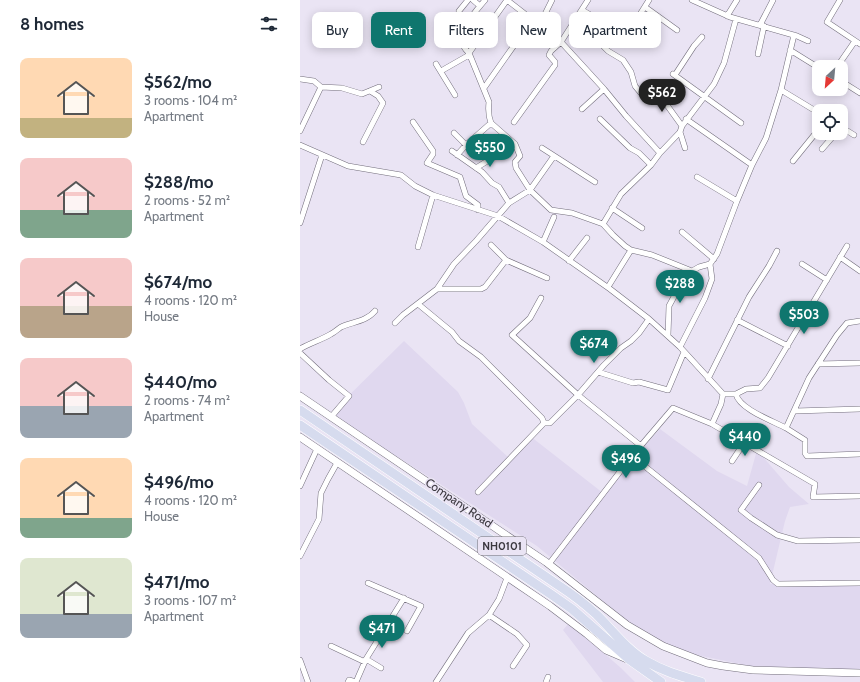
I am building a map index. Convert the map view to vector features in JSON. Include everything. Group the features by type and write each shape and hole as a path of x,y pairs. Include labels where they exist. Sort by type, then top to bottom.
{"highway":[{"name":"Company Road","path":"300,410 558,585 591,610 624,643 645,661 668,673 701,682"},
{"name":"Company Road","path":"300,425 572,609 630,660 661,682"}],"street":[{"path":"459,11 468,0"},
{"path":"473,0 480,6"},
{"path":"485,0 469,19 461,41 463,48 469,54 484,88 489,102 488,111 491,122 515,144 520,156 515,162 516,168 530,190 552,210 572,213 603,224 612,235 631,250 652,255 692,271"},
{"path":"441,71 469,54 507,0 522,12"},
{"path":"546,12 552,0"},
{"path":"588,0 561,42 660,153"},
{"path":"642,12 649,0"},
{"path":"692,0 727,16 794,35 808,41"},
{"path":"727,16 737,0"},
{"path":"758,54 762,26 774,0"},
{"path":"840,0 827,22 859,43 843,60"},
{"path":"645,7 677,30"},
{"path":"603,224 621,194 651,165 680,132 686,120 714,84 724,63 736,19"},
{"path":"668,335 669,306 684,278 699,267 710,264 714,259 752,165 766,138 781,90 794,35"},
{"path":"702,37 674,74 741,123"},
{"path":"484,88 512,48"},
{"path":"514,122 555,65 555,62 549,55 554,48"},
{"path":"605,48 623,60 631,72 635,86 646,98 656,90 682,126"},
{"path":"790,50 812,64"},
{"path":"436,64 455,95"},
{"path":"300,79 314,82 321,87 342,88 362,94 379,87"},
{"path":"848,85 860,93"},
{"path":"300,131 321,87"},
{"path":"582,109 604,89"},
{"path":"781,90 812,109"},
{"path":"362,142 383,103 378,96 370,91"},
{"path":"600,119 630,148 639,153 651,165"},
{"path":"686,120 752,165"},
{"path":"413,122 433,151 433,154 427,162 460,177 466,196 478,205 478,210"},
{"path":"457,155 491,122"},
{"path":"848,131 854,135"},
{"path":"680,132 685,148"},
{"path":"454,133 466,145"},
{"path":"793,161 812,138"},
{"path":"822,149 830,140"},
{"path":"476,168 515,144"},
{"path":"300,145 348,166 400,175 414,186 433,195 498,216 543,242 608,287 668,335 723,394 736,394 746,389 760,388 788,346 847,246"},
{"path":"542,148 596,182"},
{"path":"452,151 482,172 492,183 499,186 509,203"},
{"path":"300,223 322,155"},
{"path":"395,323 437,289 454,264 476,242 509,203 530,190 554,156"},
{"path":"697,177 737,200"},
{"path":"418,247 433,195"},
{"path":"612,208 642,228"},
{"path":"543,242 554,217"},
{"path":"682,232 714,259"},
{"path":"569,261 587,238"},
{"path":"491,245 506,260 547,278"},
{"path":"608,287 631,250"},
{"path":"708,379 749,297 777,251"},
{"path":"840,258 860,270"},
{"path":"437,289 481,290 506,260"},
{"path":"680,347 708,292 712,279 710,264"},
{"path":"802,264 826,280"},
{"path":"541,298 530,318 512,335 578,395 641,446"},
{"path":"418,304 452,332 459,341 481,357 542,418 544,423"},
{"path":"300,350 309,344 332,334 341,327 368,317 375,311"},
{"path":"544,423 550,424 621,348 639,333 649,319"},
{"path":"737,320 788,346"},
{"path":"786,428 809,378 818,364 847,323 860,321"},
{"path":"598,372 633,383 639,382 668,390 684,352"},
{"path":"300,353 349,396 331,417"},
{"path":"818,364 860,364"},
{"path":"712,424 721,404 723,394"},
{"path":"736,394 737,400 744,406 786,428 805,440 805,453 807,456 860,454"},
{"path":"300,396 549,564 636,632 663,646 707,663 752,670 860,673"},
{"path":"549,564 632,456 672,408 712,424 815,484 813,497 860,496"},
{"path":"795,411 860,410"},
{"path":"478,492 544,423"},
{"path":"300,437 317,450 550,606 606,650 630,660"},
{"path":"732,461 744,443"},
{"path":"300,486 317,450"},
{"path":"632,456 759,558 773,580 778,584 860,583"},
{"path":"300,556 319,519 321,493 337,463"},
{"path":"759,485 742,510 751,518 777,535 798,541 860,540"},
{"path":"436,682 468,633 489,615 499,599 507,578"},
{"path":"368,583 421,606 407,631"},
{"path":"348,682 349,680 356,682 365,660 404,598"},
{"path":"489,615 516,634 527,645 514,666"},
{"path":"331,646 381,668"},
{"path":"300,660 308,682"}],"shaded area":[{"path":"404,341 458,392 472,424 508,457 530,436 603,493 660,429 717,471 747,486 757,450 789,487 809,504 790,507 785,521 770,584 860,582 860,670 750,666 658,647 537,546 398,457 326,418"},
{"path":"569,623 635,682 603,682 563,630"}]}
